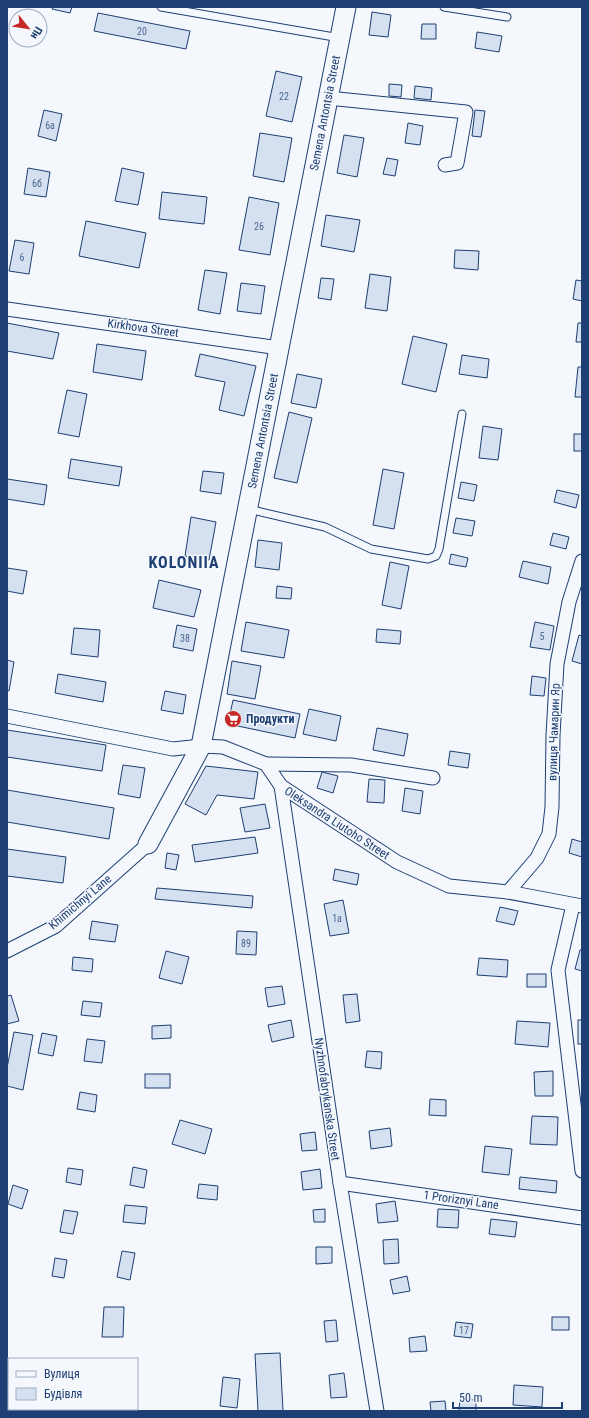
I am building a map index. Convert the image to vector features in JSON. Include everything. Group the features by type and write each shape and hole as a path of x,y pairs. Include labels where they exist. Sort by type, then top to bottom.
{"street":[{"name":"Semena Antontsia Street","path":"148,844 201,746 346,7"},
{"path":"328,98 466,112 457,163 445,165"},
{"name":"Kirkhova Street","path":"7,309 280,348"},
{"name":"вулиця Чамарин Яр","path":"508,892 537,858 548,834 552,807 553,736 557,664 569,602 582,561"},
{"path":"7,716 173,749 201,746 223,748 266,764 351,765 433,778"},
{"name":"Oleksandra Liutoho Street","path":"266,764 281,786 397,862 449,886 508,892 578,906"},
{"name":"Nyzhnofabrykanska Street","path":"281,786 340,1183 377,1411"},
{"name":"Khimichnyi Lane","path":"7,951 56,926 148,844"},
{"path":"578,906 558,970 582,1171"},
{"name":"1 Proriznyi Lane","path":"340,1183 582,1218"}],"lane":[{"path":"162,7 340,38"},
{"path":"444,7 507,17"},
{"path":"248,509 325,527 371,549 428,559 436,556 439,550 462,414"}],"building":[{"path":"53,7 72,7 70,13 52,9"},
{"path":"372,12 391,15 388,37 369,35"},
{"path":"98,13 190,31 186,49 94,31"},
{"path":"422,24 436,24 436,39 421,39"},
{"path":"477,32 502,36 499,52 475,48"},
{"path":"276,71 302,77 292,122 266,116"},
{"path":"389,84 402,85 401,97 389,96"},
{"path":"415,86 432,88 431,100 414,98"},
{"path":"44,110 62,114 56,141 38,136"},
{"path":"475,110 485,111 481,137 472,136"},
{"path":"408,123 423,126 420,145 405,143"},
{"path":"260,133 292,138 284,182 253,176"},
{"path":"344,135 364,138 357,177 337,173"},
{"path":"387,158 398,160 395,176 383,174"},
{"path":"28,168 50,172 46,197 24,194"},
{"path":"122,168 144,173 138,205 115,201"},
{"path":"162,192 207,197 204,224 159,219"},
{"path":"249,197 279,203 270,255 239,250"},
{"path":"326,215 360,220 354,252 321,246"},
{"path":"86,221 146,233 139,268 79,256"},
{"path":"15,240 34,243 29,274 9,271"},
{"path":"455,250 479,251 478,270 454,268"},
{"path":"205,270 227,273 220,314 198,310"},
{"path":"370,274 391,277 387,311 365,308"},
{"path":"321,278 334,279 331,300 318,298"},
{"path":"576,280 582,281 582,301 573,299"},
{"path":"241,283 265,286 261,314 237,311"},
{"path":"7,323 59,333 53,359 7,351"},
{"path":"578,323 582,323 582,342 576,342"},
{"path":"413,336 447,344 436,392 402,384"},
{"path":"97,344 146,351 142,380 93,372"},
{"path":"200,354 256,366 244,416 219,410 225,382 195,376"},
{"path":"462,355 489,359 487,378 459,374"},
{"path":"578,367 582,367 582,397 575,397"},
{"path":"297,374 322,379 316,408 291,403"},
{"path":"67,390 87,394 79,437 58,433"},
{"path":"289,412 312,418 297,483 274,478"},
{"path":"483,426 502,429 498,460 479,458"},
{"path":"574,434 582,434 582,451 574,451"},
{"path":"71,459 122,467 119,486 68,478"},
{"path":"383,469 404,473 394,529 373,525"},
{"path":"203,471 224,473 221,494 200,491"},
{"path":"7,479 47,485 44,505 7,499"},
{"path":"461,482 477,485 474,501 458,498"},
{"path":"557,490 579,495 576,508 554,502"},
{"path":"191,517 216,522 209,560 185,556"},
{"path":"456,518 475,521 472,536 453,533"},
{"path":"553,533 569,537 566,549 550,545"},
{"path":"258,540 282,543 279,570 255,567"},
{"path":"451,554 468,558 466,567 449,564"},
{"path":"523,561 551,567 548,584 519,577"},
{"path":"390,562 409,566 401,609 382,605"},
{"path":"7,568 27,571 23,594 7,591"},
{"path":"159,580 201,590 194,617 153,608"},
{"path":"277,586 292,588 291,599 276,598"},
{"path":"246,622 289,630 284,658 241,651"},
{"path":"535,622 554,626 550,650 530,647"},
{"path":"177,625 197,629 193,651 173,647"},
{"path":"74,628 100,630 98,657 71,654"},
{"path":"377,629 401,631 400,644 376,642"},
{"path":"579,635 582,636 582,664 572,661"},
{"path":"7,660 14,662 9,691 7,690"},
{"path":"232,661 261,666 255,699 227,694"},
{"path":"58,674 106,682 103,702 55,693"},
{"path":"532,676 546,678 544,696 530,695"},
{"path":"165,691 186,695 183,714 161,710"},
{"path":"233,700 300,714 295,738 228,724"},
{"path":"309,709 341,716 336,741 303,734"},
{"path":"377,728 408,734 404,756 373,750"},
{"path":"7,730 106,745 102,771 7,757"},
{"path":"450,751 470,754 468,768 448,765"},
{"path":"123,765 145,768 140,798 118,794"},
{"path":"206,766 258,772 254,799 217,795 206,815 185,804"},
{"path":"322,772 338,776 333,793 317,788"},
{"path":"369,779 385,780 384,803 367,802"},
{"path":"405,788 423,791 420,814 402,811"},
{"path":"7,790 114,808 109,839 7,822"},
{"path":"265,804 270,828 245,832 240,808"},
{"path":"255,837 258,853 195,862 192,845"},
{"path":"572,839 582,842 582,857 569,853"},
{"path":"7,849 66,857 63,883 7,876"},
{"path":"167,853 179,855 176,870 165,868"},
{"path":"335,869 359,874 357,885 333,880"},
{"path":"157,888 253,896 252,908 155,899"},
{"path":"343,900 349,933 330,936 324,904"},
{"path":"500,907 518,911 514,925 496,921"},
{"path":"92,921 118,925 115,942 89,939"},
{"path":"237,931 257,932 256,955 236,954"},
{"path":"580,950 582,950 582,971 575,969"},
{"path":"166,951 189,957 182,984 159,978"},
{"path":"73,957 93,959 92,972 72,970"},
{"path":"479,958 508,960 507,977 477,975"},
{"path":"527,974 546,974 546,987 527,987"},
{"path":"282,986 285,1004 268,1007 265,988"},
{"path":"357,994 360,1021 346,1023 343,995"},
{"path":"11,995 19,1021 7,1024 7,996"},
{"path":"83,1001 102,1003 100,1017 81,1015"},
{"path":"291,1020 294,1037 272,1042 268,1025"},
{"path":"578,1020 582,1020 582,1044 578,1044"},
{"path":"517,1021 550,1023 548,1047 515,1044"},
{"path":"171,1025 171,1038 152,1039 152,1026"},
{"path":"14,1032 33,1035 23,1090 7,1086 7,1068"},
{"path":"42,1033 57,1036 53,1056 38,1053"},
{"path":"87,1039 105,1041 102,1063 84,1061"},
{"path":"367,1051 382,1052 381,1069 365,1067"},
{"path":"553,1071 553,1096 535,1096 534,1072"},
{"path":"145,1074 170,1074 170,1088 145,1088"},
{"path":"80,1092 97,1095 95,1112 77,1109"},
{"path":"430,1099 446,1100 446,1116 429,1115"},
{"path":"532,1116 558,1117 557,1145 530,1144"},
{"path":"180,1120 212,1129 205,1154 172,1144"},
{"path":"390,1128 392,1146 371,1149 369,1131"},
{"path":"315,1132 317,1150 302,1151 300,1134"},
{"path":"485,1146 512,1149 509,1175 482,1172"},
{"path":"133,1167 147,1170 144,1188 130,1185"},
{"path":"68,1168 83,1170 81,1185 66,1182"},
{"path":"320,1169 322,1188 303,1190 301,1172"},
{"path":"520,1177 557,1181 556,1193 519,1189"},
{"path":"199,1184 218,1186 217,1200 197,1198"},
{"path":"13,1185 28,1190 22,1209 8,1204"},
{"path":"395,1201 398,1221 378,1223 376,1204"},
{"path":"125,1205 147,1207 145,1224 123,1222"},
{"path":"325,1209 325,1222 314,1222 313,1210"},
{"path":"438,1209 459,1210 458,1228 437,1227"},
{"path":"64,1210 78,1212 73,1234 60,1232"},
{"path":"491,1219 517,1222 515,1237 489,1234"},
{"path":"398,1239 399,1263 384,1264 383,1240"},
{"path":"316,1247 332,1247 332,1263 316,1264"},
{"path":"122,1251 135,1253 130,1280 117,1277"},
{"path":"55,1258 67,1260 64,1278 52,1276"},
{"path":"407,1276 410,1291 393,1294 390,1280"},
{"path":"104,1307 124,1307 123,1337 102,1337"},
{"path":"552,1317 569,1317 569,1330 552,1330"},
{"path":"336,1320 338,1341 326,1342 324,1321"},
{"path":"456,1322 473,1324 471,1338 454,1336"},
{"path":"425,1336 427,1351 410,1352 409,1338"},
{"path":"280,1353 283,1411 258,1411 255,1354"},
{"path":"344,1373 347,1397 331,1398 329,1375"},
{"path":"223,1377 240,1379 237,1408 220,1406"},
{"path":"514,1385 543,1387 542,1407 513,1405"},
{"path":"460,1399 476,1400 476,1411 459,1411"},
{"path":"445,1401 446,1411 431,1411 430,1402"}],"place":[{"name":"Продукти","path":"233,719"}],"district":[{"name":"KOLONIIA","path":"184,562"}]}
